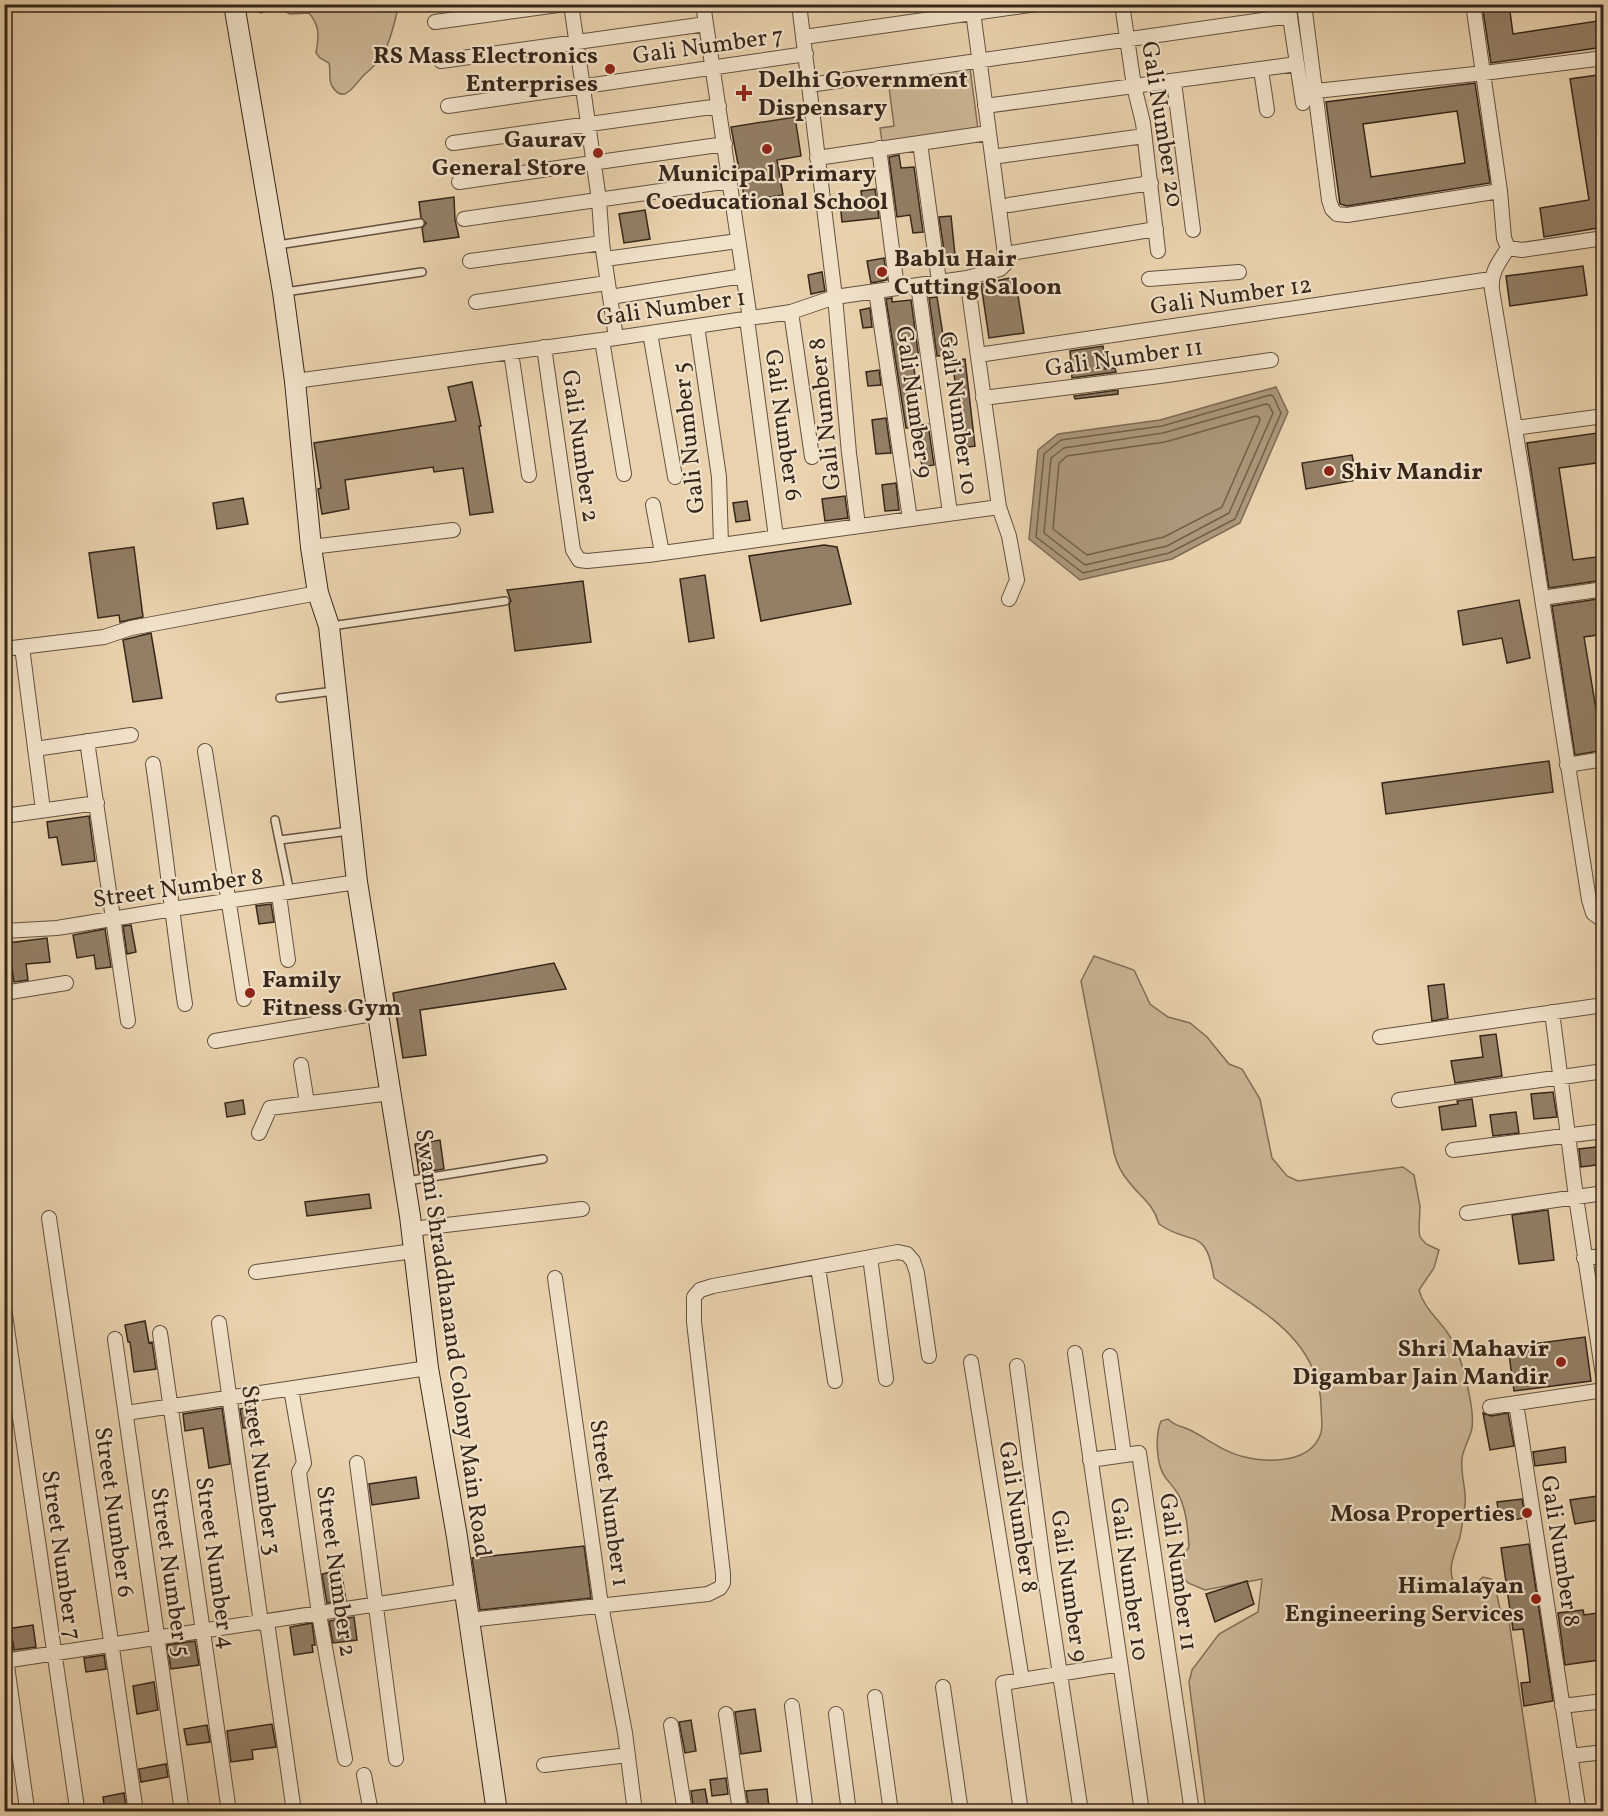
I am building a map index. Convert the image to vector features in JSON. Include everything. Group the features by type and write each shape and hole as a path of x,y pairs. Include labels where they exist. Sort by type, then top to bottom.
{"street":[{"name":"Swami Shraddhanand Colony Main Road","path":"234,4 283,292 295,381 311,547 318,593 329,626 357,882 405,1181 428,1368 457,1537 497,1812"},
{"path":"435,22 565,4"},
{"path":"571,4 599,200 608,290 609,339 624,474"},
{"name":"Gali Number 6","path":"703,4 725,144 776,537"},
{"name":"Gali Number 8","path":"800,4 835,297 858,526"},
{"path":"804,37 973,9 1037,4"},
{"name":"Gali Number 20","path":"1122,4 1151,183 1158,251"},
{"path":"1304,4 1329,200 1332,209 1337,214 1500,191"},
{"path":"1473,4 1500,191 1504,238 1508,248"},
{"path":"973,9 1005,254 1156,229"},
{"path":"808,86 1127,39 1289,10 1303,103"},
{"path":"441,61 576,44 706,24"},
{"name":"Gali Number 7","path":"448,106 806,54"},
{"path":"1316,91 1604,58"},
{"path":"985,106 1297,64"},
{"path":"1261,70 1267,110"},
{"path":"1174,81 1193,230"},
{"path":"453,143 719,106"},
{"path":"817,158 988,133"},
{"path":"999,156 1144,136"},
{"path":"920,143 939,281"},
{"path":"459,182 725,144"},
{"path":"879,148 897,288"},
{"path":"464,219 730,181"},
{"path":"1009,205 1151,183"},
{"path":"1508,248 1522,250 1604,238"},
{"path":"605,259 738,241"},
{"path":"470,261 603,243"},
{"path":"1508,248 1491,279 1589,900 1593,913 1604,921"},
{"name":"Gali Number 1","path":"295,381 791,312 835,297 967,278 1000,269 1006,263 1005,254"},
{"path":"1149,279 1239,273"},
{"path":"476,302 743,276"},
{"path":"967,278 999,507 1009,536 1017,580 1009,599"},
{"name":"Gali Number 12","path":"978,355 1491,279"},
{"name":"Gali Number 10","path":"918,285 950,513"},
{"name":"Gali Number 9","path":"876,291 910,519"},
{"path":"791,312 812,457"},
{"name":"Gali Number 5","path":"698,326 719,477 721,545"},
{"path":"650,333 675,477"},
{"name":"Gali Number 2","path":"544,347 573,550 579,560 586,561 662,553"},
{"path":"512,352 530,475"},
{"name":"Gali Number 11","path":"983,398 1270,360"},
{"path":"1515,428 1604,416"},
{"path":"653,505 662,553 999,507"},
{"path":"311,547 453,530"},
{"path":"1542,597 1604,589"},
{"path":"4,649 104,637 131,628 318,593"},
{"path":"22,647 43,810"},
{"path":"35,748 131,735"},
{"path":"87,741 128,1021"},
{"path":"205,751 244,999"},
{"path":"1567,765 1604,759"},
{"path":"153,764 164,841 170,909 185,1004"},
{"path":"4,816 97,803"},
{"name":"Street Number 8","path":"4,931 57,928 357,882"},
{"path":"284,894 288,960"},
{"path":"4,993 66,983"},
{"path":"1380,1037 1604,1005"},
{"path":"1552,1012 1584,1258 1599,1321 1604,1382"},
{"path":"215,1041 378,1013"},
{"path":"301,1065 307,1103"},
{"path":"1399,1100 1604,1071"},
{"path":"259,1133 270,1108 390,1093"},
{"path":"1453,1150 1604,1131"},
{"path":"1467,1213 1604,1193"},
{"path":"412,1228 582,1209"},
{"name":"Street Number 6","path":"49,1218 136,1812"},
{"path":"255,1272 414,1251"},
{"path":"469,1620 708,1594 720,1588 723,1583 723,1574 694,1322 694,1297 700,1290 898,1252 907,1254 913,1261 917,1273 928,1356"},
{"path":"1584,1258 1604,1256"},
{"path":"870,1257 886,1379"},
{"path":"818,1267 835,1381"},
{"name":"Street Number 1","path":"555,1278 602,1605 628,1755"},
{"name":"Street Number 7","path":"4,1308 54,1653 69,1810"},
{"name":"Street Number 3","path":"219,1323 294,1812"},
{"name":"Street Number 4","path":"160,1333 228,1806"},
{"name":"Street Number 5","path":"116,1339 182,1812"},
{"name":"Gali Number 10","path":"1075,1353 1142,1812"},
{"path":"1090,1460 1124,1455 1110,1356"},
{"name":"Gali Number 8","path":"971,1362 1022,1680"},
{"name":"Gali Number 9","path":"1017,1366 1081,1812"},
{"path":"126,1413 428,1368"},
{"name":"Street Number 2","path":"291,1389 304,1463 299,1472 319,1614 345,1759"},
{"path":"1490,1407 1604,1390"},
{"name":"Gali Number 8","path":"1516,1403 1579,1812"},
{"name":"Gali Number 11","path":"1124,1455 1139,1453 1192,1812"},
{"path":"357,1463 396,1759"},
{"path":"6,1661 464,1591"},
{"path":"4,1644 27,1809"},
{"path":"1021,1812 1003,1683 1120,1664"},
{"path":"943,1687 961,1812"},
{"path":"875,1697 891,1812"},
{"path":"1562,1706 1604,1701"},
{"path":"792,1706 806,1812"},
{"path":"726,1714 740,1812"},
{"path":"836,1714 849,1812"},
{"path":"671,1725 685,1812"},
{"path":"1570,1756 1604,1752"},
{"path":"544,1765 628,1755 635,1812"},
{"path":"364,1775 371,1812"}],"lane":[{"path":"276,246 420,223"},
{"path":"283,292 422,272"},
{"path":"329,626 505,601"},
{"path":"280,698 336,691"},
{"path":"275,820 280,840 284,894"},
{"path":"280,840 351,830"},
{"path":"405,1181 543,1159"}],"shaded area":[{"path":"251,4 399,5 390,39 381,57 353,88 341,94 336,92 332,86 329,63 316,53 318,32 309,13 290,14 278,8 261,13 252,9"},
{"path":"970,68 978,129 882,142 880,128 894,126 888,79"},
{"path":"1094,956 1134,970 1150,1004 1168,1017 1190,1023 1207,1037 1229,1064 1242,1069 1260,1099 1272,1158 1287,1176 1298,1181 1403,1167 1414,1175 1420,1206 1420,1237 1426,1244 1439,1250 1434,1268 1419,1290 1424,1303 1454,1343 1471,1407 1472,1428 1462,1459 1465,1505 1460,1537 1452,1561 1452,1579 1455,1585 1463,1586 1474,1584 1483,1577 1491,1579 1495,1586 1500,1609 1508,1614 1537,1811 1206,1811 1189,1682 1192,1670 1219,1634 1258,1612 1262,1579 1205,1590 1188,1583 1175,1567 1171,1558 1181,1559 1189,1547 1188,1529 1181,1500 1165,1477 1160,1465 1157,1449 1159,1427 1161,1421 1168,1419 1238,1455 1255,1459 1278,1460 1299,1455 1316,1443 1322,1430 1321,1398 1314,1373 1297,1343 1268,1316 1214,1278 1211,1261 1202,1244 1159,1224 1150,1206 1126,1179 1120,1168 1114,1153 1081,981"}],"water":[{"path":"1276,387 1288,412 1240,523 1172,559 1080,580 1029,539 1038,450 1058,434 1160,420"}],"building":[{"path":"1482,4 1509,4 1513,34 1604,20 1604,47 1491,63"},
{"path":"1604,74 1604,227 1544,237 1540,208 1589,200 1570,79"},
{"path":"1475,83 1490,183 1347,206 1340,204 1326,102","holes":["1457,111 1465,163 1371,177 1363,124"]},
{"path":"795,117 801,156 777,160 783,195 745,201 731,127"},
{"path":"899,155 901,168 914,167 923,232 913,233 910,215 897,217 889,157"},
{"path":"875,189 879,218 842,222 840,202 862,199 861,191"},
{"path":"454,197 455,220 459,237 424,242 422,228 426,223 421,218 419,202"},
{"path":"645,210 650,239 624,243 619,214"},
{"path":"951,216 955,255 945,257 939,217"},
{"path":"884,258 887,280 871,283 867,261"},
{"path":"1583,266 1587,295 1510,306 1506,276"},
{"path":"822,272 825,291 811,294 808,275"},
{"path":"1015,277 1024,333 989,338 981,284"},
{"path":"937,297 943,335 951,334 953,355 937,356 929,298"},
{"path":"892,298 892,302 911,300 919,359 913,360 921,425 928,424 934,465 922,467 917,427 906,428 886,299"},
{"path":"870,308 872,327 863,328 860,310"},
{"path":"1103,346 1105,369 1115,368 1116,372 1072,378 1070,351"},
{"path":"965,359 975,446 962,448 961,420 952,361"},
{"path":"879,370 881,385 868,386 866,372"},
{"path":"472,382 481,426 479,426 493,512 470,515 463,468 434,472 433,467 345,480 349,509 322,514 318,489 321,488 314,443 456,421 448,387"},
{"path":"1118,390 1118,394 1075,399 1074,396"},
{"path":"886,418 891,453 876,454 872,420"},
{"path":"1604,432 1604,462 1559,468 1573,560 1604,556 1604,580 1549,588 1527,443"},
{"name":"Shiv Mandir","path":"1352,455 1357,480 1306,489 1302,463"},
{"path":"896,483 899,510 885,511 882,485"},
{"path":"845,496 848,518 825,521 822,499"},
{"path":"243,498 248,524 217,529 213,503"},
{"path":"747,501 750,520 736,522 733,503"},
{"path":"824,545 837,547 851,604 761,621 749,556"},
{"path":"134,547 143,617 120,622 119,615 98,618 89,553"},
{"path":"705,575 714,638 689,642 680,579"},
{"path":"583,581 591,642 515,651 509,605 511,601 507,590"},
{"path":"1604,598 1604,634 1584,637 1600,733 1604,733 1604,750 1575,755 1552,606"},
{"path":"1519,600 1530,658 1507,663 1502,638 1463,645 1458,611"},
{"path":"151,633 162,698 133,702 123,640"},
{"path":"1549,761 1553,792 1386,814 1382,783"},
{"path":"89,816 95,861 62,865 57,837 49,838 47,822"},
{"path":"271,904 274,922 259,924 256,906"},
{"path":"131,925 136,952 127,954 123,926"},
{"path":"105,929 111,967 96,969 94,955 77,958 73,935"},
{"path":"47,938 50,962 26,964 28,980 14,982 8,943"},
{"path":"554,963 566,989 420,1010 426,1055 403,1058 393,993"},
{"path":"1444,984 1448,1018 1432,1021 1428,986"},
{"path":"1496,1034 1502,1076 1455,1083 1451,1061 1483,1057 1480,1036"},
{"path":"1553,1092 1557,1117 1534,1119 1531,1094"},
{"path":"1472,1099 1476,1126 1442,1130 1439,1107"},
{"path":"243,1100 245,1114 227,1117 225,1103"},
{"path":"1516,1112 1519,1133 1493,1136 1490,1115"},
{"path":"440,1140 444,1169 419,1173 415,1144"},
{"path":"1604,1146 1604,1164 1581,1167 1579,1149"},
{"path":"369,1194 371,1208 307,1216 305,1202"},
{"path":"1548,1210 1554,1260 1519,1264 1512,1215"},
{"path":"145,1321 149,1343 152,1342 156,1369 134,1372 125,1325"},
{"name":"Shri Mahavir Digambar Jain Mandir","path":"1585,1337 1591,1381 1514,1391 1508,1347"},
{"path":"250,1407 254,1427 243,1428 240,1409"},
{"path":"222,1408 230,1464 209,1468 203,1428 185,1431 183,1414"},
{"path":"1483,1413 1491,1416 1508,1413 1514,1446 1490,1450"},
{"path":"1565,1447 1566,1462 1535,1466 1533,1452"},
{"path":"416,1477 419,1498 372,1505 369,1484"},
{"path":"1604,1495 1604,1519 1575,1524 1570,1500"},
{"path":"1522,1499 1525,1518 1500,1522 1497,1502"},
{"path":"1529,1544 1553,1701 1524,1706 1521,1683 1530,1682 1527,1656 1523,1629 1513,1630 1501,1548"},
{"path":"584,1546 591,1598 480,1610 472,1558"},
{"path":"341,1570 346,1600 327,1603 322,1574"},
{"path":"1247,1581 1254,1604 1215,1622 1206,1594"},
{"path":"1583,1610 1584,1615 1604,1612 1604,1642 1597,1644 1599,1660 1565,1665 1558,1613"},
{"path":"354,1617 357,1640 333,1643 329,1621"},
{"path":"312,1623 315,1645 312,1645 313,1652 294,1655 290,1627"},
{"path":"33,1625 36,1647 14,1650 13,1642 7,1635 6,1629"},
{"path":"195,1641 199,1665 171,1669 167,1645"},
{"path":"104,1655 106,1669 86,1672 84,1658"},
{"path":"154,1682 158,1710 137,1714 133,1686"},
{"path":"755,1709 761,1751 741,1754 735,1712"},
{"path":"691,1720 696,1751 685,1753 679,1722"},
{"path":"272,1724 276,1747 252,1750 253,1759 231,1762 227,1731"},
{"path":"207,1725 210,1742 187,1745 184,1729"},
{"path":"166,1764 168,1777 141,1782 139,1769"},
{"path":"726,1778 728,1794 712,1796 710,1780"},
{"path":"705,1789 709,1812 694,1812 691,1791"},
{"path":"767,1789 769,1807 749,1810 746,1791"},
{"path":"124,1793 127,1812 105,1812 103,1797"}],"place":[{"name":"RS Mass Electronics Enterprises","path":"610,69"},
{"name":"Delhi Government Dispensary","path":"744,93"},
{"name":"Municipal Primary Coeducational School","path":"767,149"},
{"name":"Gaurav General Store","path":"598,153"},
{"name":"Bablu Hair Cutting Saloon","path":"882,272"},
{"name":"Shiv Mandir","path":"1329,471"},
{"name":"Family Fitness Gym","path":"250,993"},
{"name":"Shri Mahavir Digambar Jain Mandir","path":"1561,1362"},
{"name":"Mosa Properties","path":"1527,1513"},
{"name":"Himalayan Engineering Services","path":"1536,1599"}]}
